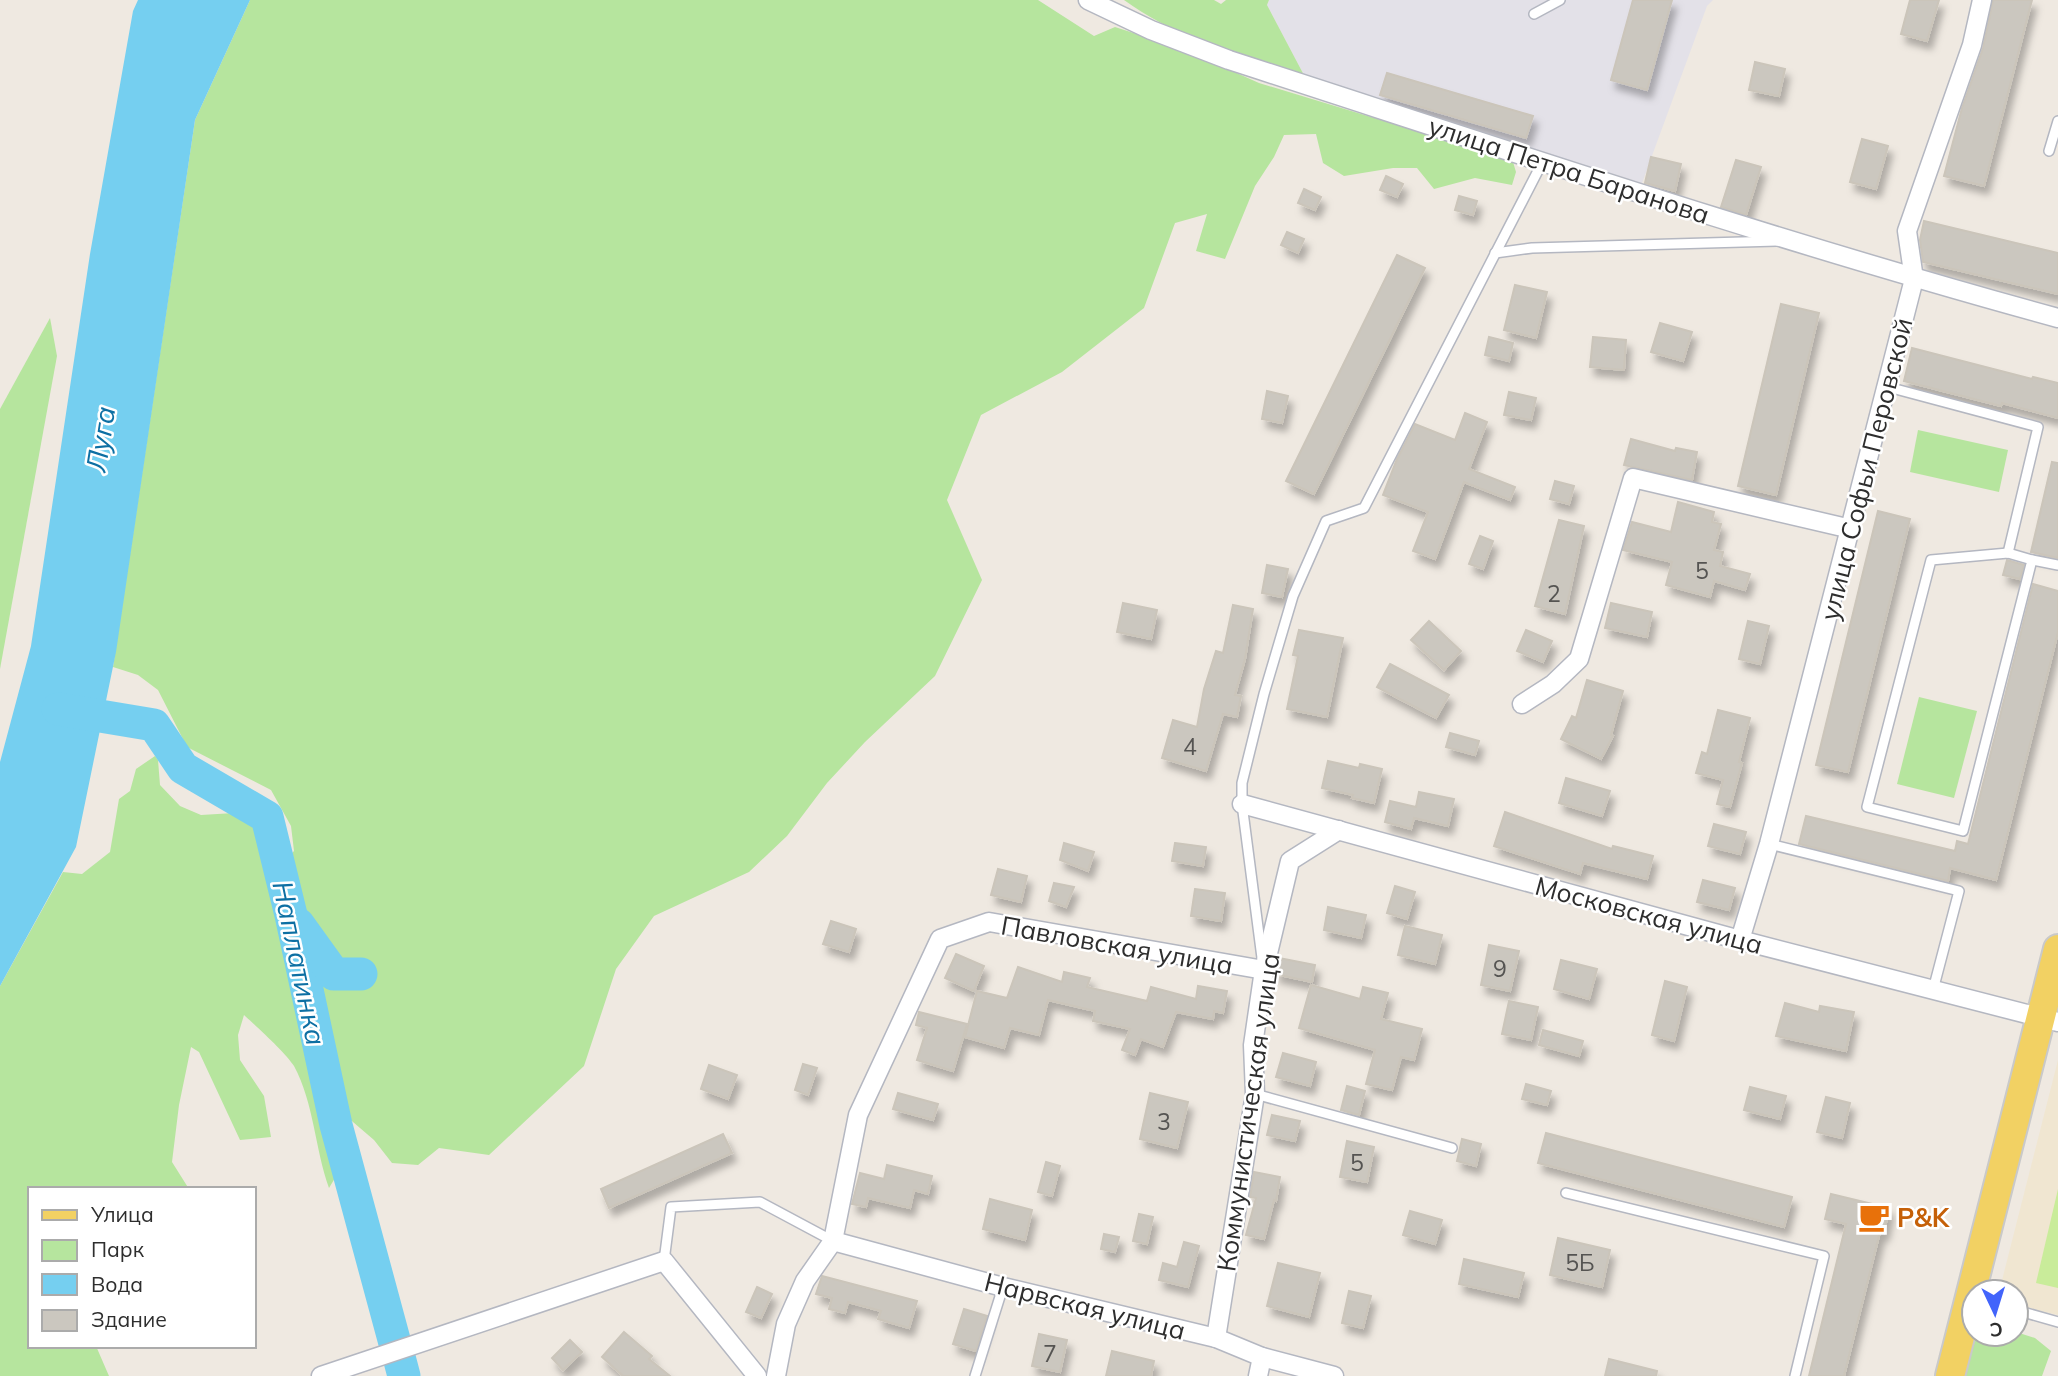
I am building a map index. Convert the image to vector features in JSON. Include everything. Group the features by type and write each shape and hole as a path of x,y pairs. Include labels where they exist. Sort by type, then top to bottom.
{"main road":[{"path":"1978,1278 2049,1020 2058,949"},
{"path":"1950,1376 1960,1341"}],"street":[{"name":"улица Петра Баранова","path":"1088,0 1151,30 1229,60 1791,241 1914,279 2058,318"},
{"name":"улица Софьи Перовской","path":"1740,940 1769,844 1914,279 1907,231 1972,45 1982,0"},
{"path":"1522,704 1553,684 1579,659 1633,478 1851,529"},
{"name":"Московская улица","path":"1242,804 1740,940 2049,1020"},
{"name":"Коммунистическая улица","path":"1216,1338 1255,1094 1252,1045 1264,970 1290,861 1339,830"},
{"name":"Павловская улица","path":"776,1376 786,1324 805,1281 833,1241 858,1115 940,939 989,922 1264,970"},
{"name":"Нарвская улица","path":"833,1241 1003,1287 1216,1338 1262,1357 1334,1376"},
{"path":"321,1376 664,1261 757,1376"},
{"path":"1258,1376 1262,1357"}],"lane":[{"path":"1534,14 1560,0"},
{"path":"2049,151 2058,121"},
{"path":"1264,970 1241,783 1293,596 1326,522 1364,508 1543,161"},
{"path":"1495,253 1532,248 1791,241"},
{"path":"1888,387 2038,427 2008,553"},
{"path":"2032,559 1963,831 1867,807 1931,560 2008,553 2058,565"},
{"path":"1769,844 1959,891 1933,990"},
{"path":"1255,1094 1452,1148"},
{"path":"1566,1193 1824,1256 1795,1376"},
{"path":"664,1261 671,1207 760,1202 833,1241"},
{"path":"975,1376 1003,1287"},
{"path":"2030,1315 2058,1322"}],"shaded area":[{"path":"1269,0 1713,0 1707,6 1642,183 1306,79 1267,5"},
{"path":"2058,1060 2058,1315 2030,1308 2030,1278 2003,1278"}],"green space":[{"path":"250,0 1038,0 1094,36 1115,27 1183,49 1259,83 1486,152 1513,162 1516,172 1512,185 1475,178 1434,189 1417,168 1393,168 1344,176 1323,163 1316,134 1284,135 1274,157 1255,186 1225,259 1196,251 1207,214 1175,223 1144,308 1062,372 981,415 947,500 982,580 935,676 865,742 827,783 787,836 749,872 654,916 616,969 584,1066 489,1155 439,1148 418,1165 392,1163 374,1140 339,1110 353,1148 329,1188 301,1080 294,1066 278,1047 244,1015 238,1035 240,1060 264,1096 271,1137 240,1140 199,1052 191,1047 179,1105 172,1162 188,1187 28,1187 28,1348 97,1348 109,1376 0,1376 0,986 63,872 82,874 110,852 119,799 130,791 136,769 155,756 158,760 160,785 180,806 201,815 234,813 251,820 274,872 294,851 291,826 271,790 187,747 158,690 138,675 113,667 195,120"},
{"path":"1124,0 1214,0 1221,4 1226,0 1269,0 1267,5 1306,79 1189,37"},
{"path":"50,318 57,356 0,669 0,409"},
{"path":"1918,430 2008,450 1999,492 1910,472"},
{"path":"1919,697 1977,711 1954,798 1897,784"},
{"path":"2058,1189 2058,1288 2036,1283"},
{"path":"2030,1336 2051,1351 2042,1376 1965,1376 1972,1348 2030,1348"}],"water":[{"name":"Луга","path":"138,0 250,0 195,120 116,652 76,847 0,986 0,762 31,646 90,254 133,11"}],"building":[{"path":"1633,0 1672,0 1647,90 1611,80"},
{"path":"1910,0 1939,0 1927,41 1901,34"},
{"path":"1993,0 2032,0 1984,186 1944,176 1962,108 1983,48"},
{"path":"1755,62 1785,69 1779,96 1749,90"},
{"path":"1387,73 1533,116 1526,138 1380,95"},
{"path":"1862,139 1888,146 1876,189 1850,182"},
{"path":"1651,157 1681,164 1675,191 1645,183"},
{"path":"1736,160 1761,167 1746,215 1721,207"},
{"path":"1386,176 1403,184 1397,197 1380,190"},
{"path":"1304,189 1321,197 1315,210 1298,203"},
{"path":"1459,196 1477,201 1473,215 1455,210"},
{"path":"1924,221 2058,253 2058,294 1923,262 1920,240"},
{"path":"1287,232 1304,239 1298,253 1281,245"},
{"path":"1397,255 1425,268 1314,494 1286,481"},
{"path":"1515,285 1547,292 1536,338 1504,330"},
{"path":"1781,304 1819,313 1776,495 1738,486"},
{"path":"1660,323 1692,332 1683,361 1651,352"},
{"path":"1489,337 1513,343 1509,361 1485,355"},
{"path":"1593,337 1626,340 1624,370 1590,367"},
{"path":"1912,348 2032,379 2033,377 2058,383 2058,418 1904,381"},
{"path":"1267,391 1288,396 1282,423 1262,419"},
{"path":"1509,392 1536,398 1531,420 1504,415"},
{"path":"1465,413 1487,422 1469,469 1515,487 1510,500 1464,482 1435,559 1413,551 1428,512 1383,495 1415,424 1455,440"},
{"path":"1631,439 1675,451 1676,448 1697,452 1692,480 1624,465"},
{"path":"2052,462 2058,463 2058,558 2031,552"},
{"path":"1555,481 1574,486 1569,504 1550,499"},
{"path":"1678,502 1714,512 1712,522 1721,524 1714,550 1723,552 1720,566 1750,574 1745,590 1714,581 1710,597 1666,585 1672,562 1623,550 1632,522 1671,532"},
{"path":"1878,511 1910,519 1848,772 1816,765"},
{"path":"1559,520 1584,526 1565,614 1535,606"},
{"path":"1480,536 1493,541 1483,569 1469,564"},
{"path":"2007,560 2024,565 2020,579 2003,575"},
{"path":"1267,565 1288,569 1282,597 1262,593"},
{"path":"2033,584 2058,591 2058,632 1996,880 1950,868 1948,881 1799,844 1806,816 1955,851 1957,841 1968,844"},
{"path":"1123,603 1157,610 1151,639 1117,632"},
{"path":"1611,603 1652,612 1647,637 1605,628"},
{"path":"1233,605 1253,609 1245,659 1235,695 1241,696 1237,717 1223,714 1206,771 1162,758 1173,720 1197,727 1204,689 1216,651 1223,653"},
{"path":"1429,621 1461,651 1444,670 1411,640"},
{"path":"1748,621 1769,626 1760,664 1739,659"},
{"path":"1299,630 1343,638 1327,717 1287,709 1298,656 1293,655"},
{"path":"1526,630 1552,641 1543,662 1517,651"},
{"path":"1390,664 1449,695 1436,718 1377,687"},
{"path":"1587,680 1623,691 1611,735 1613,736 1601,759 1561,739 1572,716 1576,718"},
{"path":"1718,710 1750,718 1730,807 1717,804 1723,780 1696,773 1702,752 1707,754"},
{"path":"1450,733 1479,741 1475,755 1446,747"},
{"path":"1328,761 1359,768 1360,764 1382,769 1374,803 1322,788"},
{"path":"1566,778 1610,791 1602,816 1559,803"},
{"path":"1419,792 1454,799 1448,826 1414,818 1411,829 1385,822 1390,801 1416,807"},
{"path":"1505,812 1612,849 1613,846 1653,856 1647,879 1583,863 1580,874 1494,846"},
{"path":"1714,824 1746,832 1740,854 1708,846"},
{"path":"1064,843 1094,852 1088,871 1060,860"},
{"path":"1175,843 1206,847 1203,866 1172,861"},
{"path":"998,869 1027,876 1021,902 991,895"},
{"path":"1703,880 1735,888 1729,910 1697,902"},
{"path":"1054,883 1074,887 1066,907 1049,901"},
{"path":"1395,886 1415,892 1407,919 1387,913"},
{"path":"1195,889 1225,893 1221,921 1191,916"},
{"path":"1328,907 1366,915 1361,938 1324,930"},
{"path":"831,921 856,929 849,952 823,944"},
{"path":"1405,926 1442,935 1435,964 1398,955"},
{"path":"1489,945 1519,951 1510,991 1481,985"},
{"path":"956,954 984,966 974,991 945,978"},
{"path":"1279,958 1315,965 1312,982 1275,974"},
{"path":"1561,960 1597,969 1589,999 1554,989"},
{"path":"1018,967 1062,982 1064,972 1090,978 1087,987 1147,1001 1151,987 1196,999 1198,986 1227,991 1223,1013 1214,1011 1213,1019 1176,1012 1163,1047 1141,1039 1135,1055 1122,1050 1130,1029 1093,1021 1095,1011 1048,1000 1039,1035 1010,1028 1004,1048 965,1037 977,991 1007,998"},
{"path":"1665,981 1687,987 1674,1041 1652,1035"},
{"path":"1311,985 1360,999 1363,987 1388,993 1381,1019 1422,1029 1414,1060 1401,1057 1392,1090 1366,1084 1375,1050 1299,1028"},
{"path":"1509,1001 1538,1007 1531,1040 1502,1034"},
{"path":"1785,1003 1819,1012 1820,1006 1854,1012 1846,1051 1776,1036"},
{"path":"919,1012 967,1024 953,1071 917,1060 927,1028 916,1025"},
{"path":"1543,1030 1583,1041 1579,1056 1539,1045"},
{"path":"1283,1053 1316,1062 1310,1086 1276,1077"},
{"path":"803,1064 817,1068 808,1095 795,1090"},
{"path":"709,1065 737,1075 728,1099 701,1089"},
{"path":"1526,1084 1551,1091 1547,1105 1522,1099"},
{"path":"1347,1086 1365,1091 1359,1115 1341,1110"},
{"path":"1750,1087 1786,1096 1780,1119 1744,1110"},
{"path":"898,1093 938,1104 933,1120 893,1109"},
{"path":"1150,1093 1188,1102 1177,1148 1140,1139"},
{"path":"1826,1097 1850,1103 1842,1138 1817,1132"},
{"path":"1272,1115 1300,1121 1295,1141 1267,1135"},
{"path":"1546,1133 1792,1197 1784,1227 1538,1163"},
{"path":"723,1134 732,1153 609,1208 601,1189"},
{"path":"1462,1139 1481,1144 1476,1166 1457,1161"},
{"path":"1347,1141 1374,1147 1367,1182 1340,1177"},
{"path":"1046,1162 1060,1166 1052,1196 1038,1192"},
{"path":"887,1165 932,1176 928,1194 914,1190 910,1208 868,1198 866,1207 852,1204 860,1173 884,1179"},
{"path":"1254,1172 1280,1177 1276,1201 1274,1200 1264,1239 1246,1235 1256,1198 1250,1197"},
{"path":"1831,1194 1889,1208 1884,1233 1880,1232 1844,1376 1809,1376 1846,1224 1825,1219"},
{"path":"990,1199 1032,1210 1025,1240 983,1229"},
{"path":"1410,1211 1442,1220 1435,1244 1403,1235"},
{"path":"1139,1214 1153,1217 1147,1244 1133,1241"},
{"path":"1104,1234 1119,1237 1115,1252 1101,1249"},
{"path":"1558,1238 1610,1250 1602,1287 1550,1275"},
{"path":"1184,1242 1199,1246 1188,1287 1159,1280 1163,1263 1177,1267"},
{"path":"1464,1259 1524,1273 1518,1297 1459,1284"},
{"path":"1278,1263 1320,1273 1309,1317 1267,1306"},
{"path":"822,1276 917,1301 909,1328 878,1319 881,1311 848,1302 845,1313 829,1309 832,1298 816,1294"},
{"path":"757,1287 772,1294 761,1318 746,1312"},
{"path":"1349,1291 1371,1296 1363,1328 1342,1323"},
{"path":"964,1309 987,1316 976,1351 953,1344"},
{"path":"624,1332 652,1356 649,1359 670,1376 623,1376 602,1357"},
{"path":"1039,1334 1067,1340 1060,1372 1032,1366"},
{"path":"570,1340 582,1352 563,1370 552,1358"},
{"path":"1112,1351 1154,1361 1151,1376 1106,1376"},
{"path":"1609,1359 1657,1371 1656,1376 1605,1376"}],"waterway":[{"name":"Наплатинка","path":"58,709 154,725 183,768 267,817 336,1125 396,1347"},
{"path":"298,924 334,974 361,974"},
{"name":"Наплатинка","path":"399,1357 404,1376"}],"place":[{"name":"P&K","path":"1874,1217"}]}
